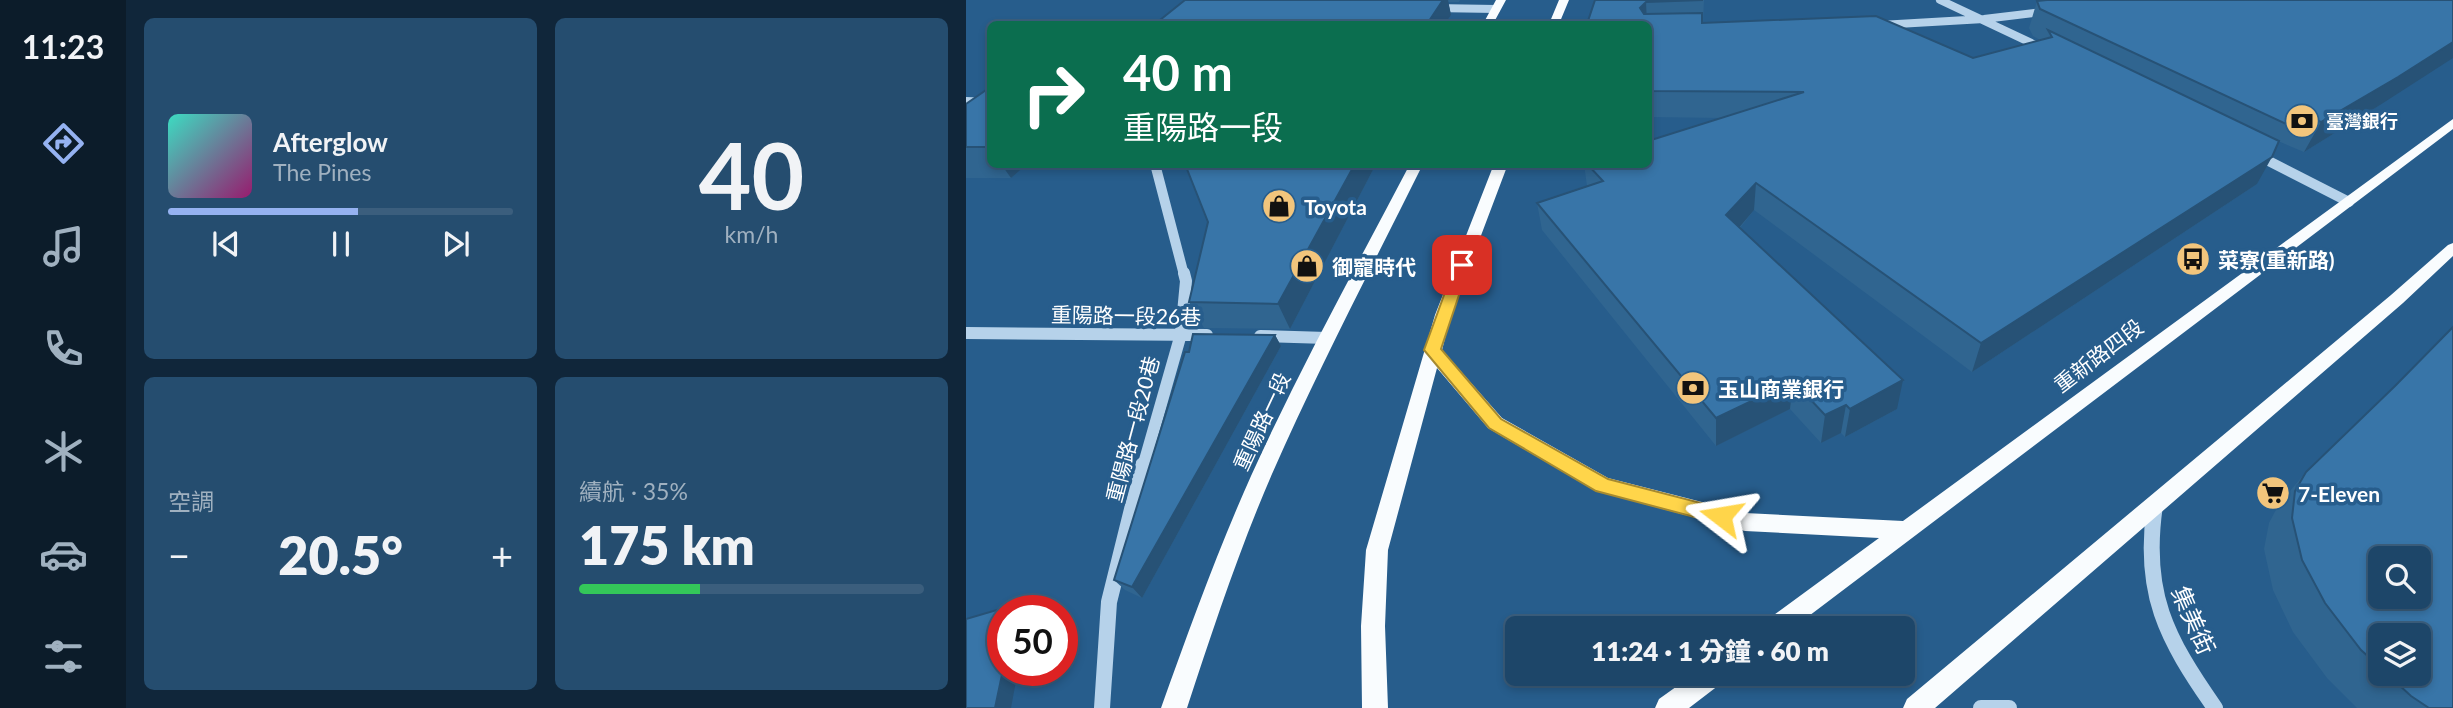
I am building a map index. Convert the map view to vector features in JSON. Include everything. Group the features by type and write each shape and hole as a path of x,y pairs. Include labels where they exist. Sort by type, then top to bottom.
{"main road":[{"path":"1555,21 1564,0"},
{"path":"1490,21 1498,5"},
{"name":"重新路四段","path":"1791,616 2453,123"},
{"name":"重陽路一段","path":"1174,708 1216,587 1263,473 1327,338 1415,168"},
{"path":"1375,708 1373,626 1377,550 1432,350 1500,168"},
{"path":"1916,708 2397,299 2453,248"},
{"path":"1432,350 1495,423 1603,485 1745,522 1907,530"},
{"path":"1668,708 1698,686"}],"street":[{"path":"1428,8 1498,5"},
{"path":"1866,26 1984,19 2063,9"},
{"name":"重陽路一段20巷","path":"1102,708 1109,602 1144,461 1181,334 1186,281 1155,168"},
{"name":"重陽路一段26巷","path":"966,333 1220,335"},
{"path":"1247,336 1327,338"},
{"name":"集美街","path":"2155,503 2148,537 2150,576 2162,621 2188,671 2215,708"},
{"path":"1982,708 2009,708"}],"lane":[{"path":"1940,0 2058,56"},
{"path":"966,101 987,102"},
{"path":"2243,148 2349,202"}],"building":[{"path":"1185,0 1443,0 1429,21 1159,21"},
{"path":"1595,0 1703,0 1646,2 1640,8 1644,14 1702,13 1702,23 1876,16 1973,58 2052,37 2048,30 2279,141 2272,157 1981,343 1756,183 1726,215 1903,380 1850,409 1846,405 1825,415 1793,381 1716,418 1537,203 1603,181 1591,168 1652,168 1652,140 1804,92 1652,91 1652,21 1588,21"},
{"path":"2453,0 2453,42 2321,122 2292,110 2286,124 2040,9 2037,1"},
{"path":"987,89 987,147 966,147 966,104"},
{"name":"Toyota","path":"1187,168 1353,168 1278,304 1189,302 1208,222"},
{"path":"2453,327 2453,708 2429,708 2400,686 2431,686 2431,623 2368,623 2368,656 2325,603 2302,560 2292,518 2295,491 2306,472"},
{"path":"1193,334 1275,335 1132,587 1114,580 1185,352 1189,352"},
{"path":"987,613 987,686 1000,686 995,708 966,708 966,619"}],"place":[{"name":"臺灣銀行","path":"2302,121"},
{"name":"Toyota","path":"1279,206"},
{"name":"菜寮(重新路)","path":"2193,259"},
{"name":"御寵時代","path":"1307,266"},
{"name":"玉山商業銀行","path":"1693,388"},
{"name":"7-Eleven","path":"2273,493"}],"route":[{"path":"1462,265 1432,350 1495,423 1603,485 1721,516"}]}
